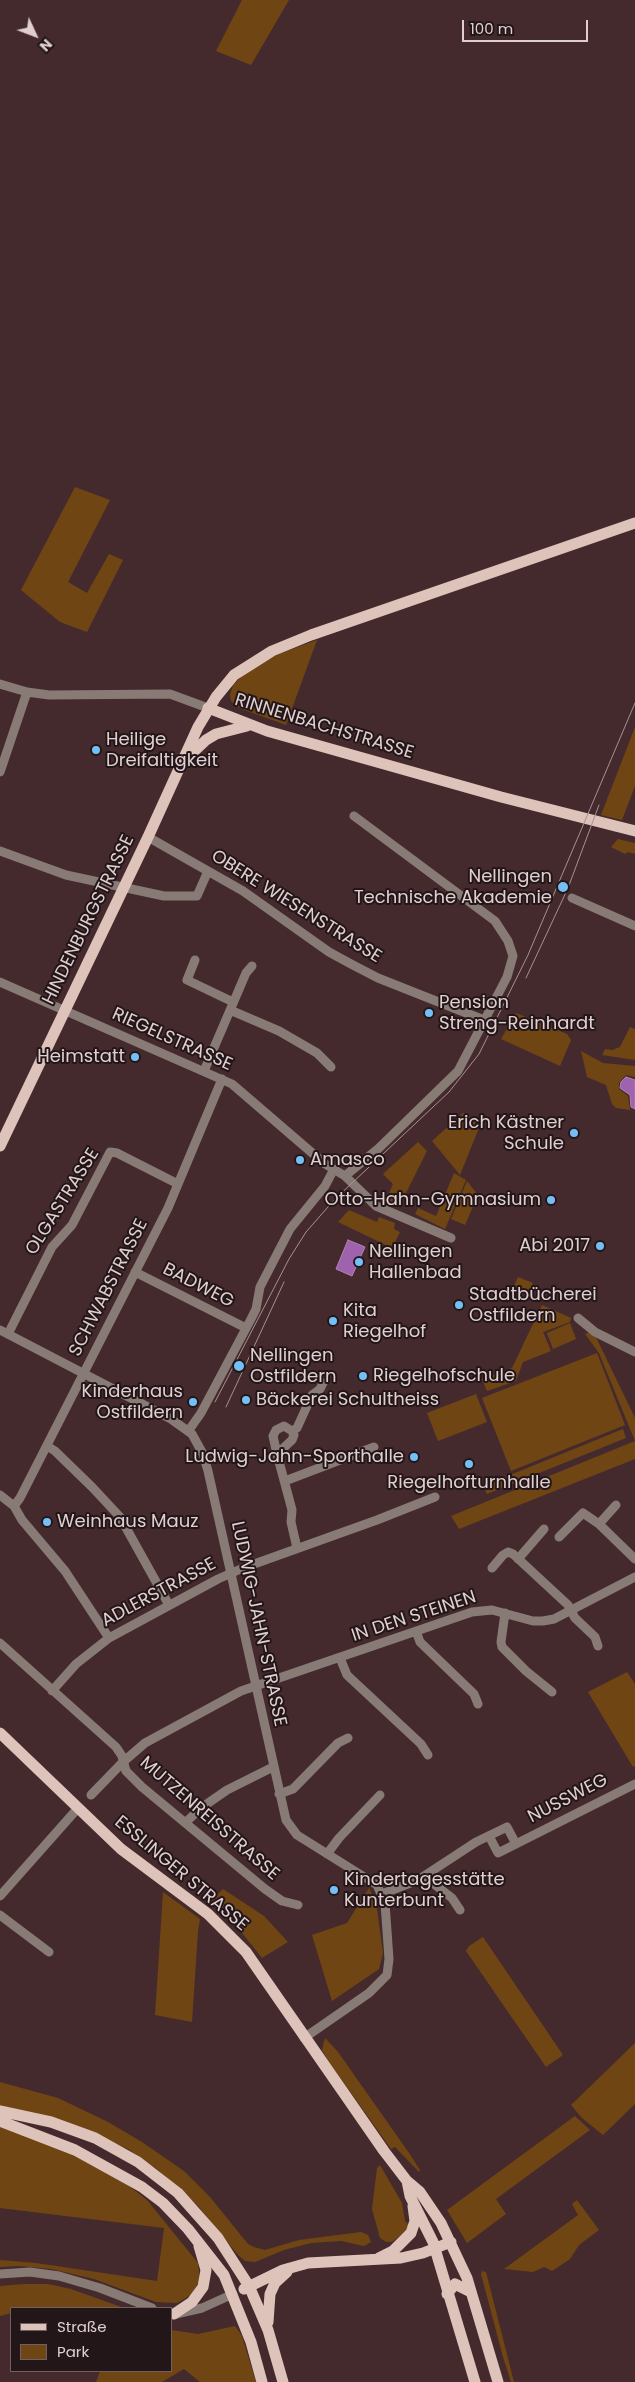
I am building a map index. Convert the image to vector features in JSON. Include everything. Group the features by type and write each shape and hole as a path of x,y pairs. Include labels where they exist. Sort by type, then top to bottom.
{"main road":[{"name":"HINDENBURGSTRASSE","path":"0,1146 208,708 234,675 272,651 635,523"},
{"name":"RINNENBACHSTRASSE","path":"208,708 250,726 501,797 635,831"},
{"path":"182,764 195,749 216,734 238,726 250,726"},
{"name":"ESSLINGER STRASSE","path":"0,1733 134,1860 208,1914 228,1932 250,1958 304,2038 407,2181 420,2192 433,2210 451,2242 471,2292 498,2382"},
{"path":"0,2111 38,2118 76,2130 113,2148 145,2167 173,2188 205,2221 228,2252 249,2286 268,2330 283,2382"},
{"path":"0,2121 61,2143 142,2187 163,2203 195,2238 224,2275 251,2342 262,2382"},
{"name":"ESSLINGER STRASSE","path":"407,2181 412,2201 424,2221 435,2249 475,2382"},
{"path":"375,2260 393,2251 411,2234 415,2221 412,2201"},
{"path":"172,2314 195,2299 205,2283 204,2262 195,2238"},
{"path":"233,2294 297,2266 328,2260 401,2258 435,2249 451,2242"},
{"path":"268,2330 268,2306 272,2289 280,2278 297,2266"},
{"path":"447,2294 455,2284 471,2292"}],"street":[{"name":"RINNENBACHSTRASSE","path":"0,684 27,692 49,695 161,693 188,699 208,708"},
{"path":"0,772 27,692"},
{"path":"345,1176 374,1152 456,1074 513,960 512,948 500,928 478,908 354,816"},
{"name":"OBERE WIESENSTRASSE","path":"148,837 244,891 329,952 350,964 378,978 484,1020"},
{"path":"0,851 66,875 164,896 195,896 200,892 208,871"},
{"path":"572,898 635,926"},
{"path":"196,960 186,980 317,1053 331,1066"},
{"path":"204,1071 246,973 252,966"},
{"name":"RIEGELSTRASSE","path":"0,982 204,1071 238,1089 334,1169 345,1176 380,1208 451,1238"},
{"name":"SCHWABSTRASSE","path":"14,1506 47,1446 178,1184 222,1080"},
{"name":"OLGASTRASSE","path":"4,1332 52,1247 72,1225 110,1152 117,1153 178,1184"},
{"path":"4,1332 172,1419 188,1430 201,1413 256,1309 260,1287 290,1229 325,1186 334,1169"},
{"name":"BADWEG","path":"135,1272 246,1328"},
{"path":"578,1318 595,1332 635,1352"},
{"path":"292,1431 297,1428 312,1395 320,1389 323,1383"},
{"path":"292,1431 284,1426 276,1430 273,1441 285,1482 297,1548"},
{"name":"LUDWIG-JAHN-STRASSE","path":"188,1430 203,1454 208,1471 272,1767 284,1814 292,1830 374,1883 382,1894"},
{"path":"277,1454 292,1440 292,1431"},
{"path":"47,1446 55,1451 92,1486 120,1517 169,1605"},
{"path":"285,1482 374,1446"},
{"path":"0,1495 14,1506 22,1520 72,1581 109,1638"},
{"name":"ADLERSTRASSE","path":"52,1690 76,1664 109,1638 231,1573 435,1497"},
{"path":"599,1524 616,1505"},
{"path":"559,1537 583,1513 599,1524 635,1558"},
{"path":"518,1559 544,1529"},
{"path":"492,1568 508,1552 518,1559 544,1582 571,1611 575,1618 594,1637 598,1646"},
{"name":"IN DEN STEINEN","path":"91,1795 123,1762 145,1743 255,1685 481,1610 544,1621 571,1611 635,1577"},
{"path":"505,1613 502,1647 526,1671 552,1692"},
{"path":"416,1631 420,1642 474,1694 478,1704"},
{"name":"MUTZENREISSTRASSE","path":"0,1643 121,1752 126,1771 142,1787 265,1889 282,1901 298,1905"},
{"path":"340,1658 347,1675 421,1744 428,1755"},
{"path":"279,1794 293,1789 338,1743 348,1738"},
{"path":"185,1824 201,1808 227,1790 272,1767"},
{"name":"NUSSWEG","path":"489,1836 498,1853 635,1784"},
{"path":"327,1854 339,1838 380,1795"},
{"path":"0,1896 78,1808"},
{"name":"NUSSWEG","path":"382,1894 418,1880 507,1827 516,1844"},
{"path":"426,1874 430,1880 452,1898 460,1910"},
{"path":"304,2038 374,1990 387,1975 388,1936 382,1894"},
{"path":"0,1915 49,1952"},
{"path":"0,2274 30,2272 69,2278 149,2307"},
{"path":"172,2314 202,2308 233,2294"}],"green space":[{"path":"242,0 289,0 251,65 216,51"},
{"path":"75,487 110,500 68,582 87,593 109,554 123,560 87,632 60,622 21,590"},
{"path":"317,640 286,725 239,708 231,701 230,695 233,685 247,671 279,654"},
{"path":"635,727 635,786 622,820 601,815"},
{"path":"618,839 635,843 635,854 628,852 625,854 611,847"},
{"path":"516,1013 567,1034 571,1040 560,1066 501,1039"},
{"path":"630,1027 635,1029 635,1060 602,1055 605,1049 612,1050 620,1047"},
{"path":"581,1051 603,1063 635,1066 635,1077 626,1075 619,1083 619,1089 628,1096 630,1110 616,1108 612,1104 606,1085 587,1077"},
{"path":"463,1113 481,1123 460,1175 432,1141"},
{"path":"418,1142 427,1151 400,1205 386,1200 393,1184 383,1174"},
{"path":"454,1173 466,1180 445,1229 415,1214 418,1208 436,1216"},
{"path":"467,1181 478,1195 465,1225 451,1219"},
{"path":"349,1210 377,1222 379,1217 395,1223 394,1229 400,1232 392,1248 338,1222"},
{"path":"518,1277 533,1283 528,1294 513,1288"},
{"path":"542,1305 571,1318 570,1322 543,1332 551,1351 523,1362 516,1381 487,1391 482,1379 512,1368"},
{"path":"570,1323 576,1339 553,1349 547,1333"},
{"path":"593,1331 635,1418 635,1441 599,1353 585,1334"},
{"path":"597,1353 625,1425 511,1471 482,1398"},
{"path":"476,1394 487,1422 438,1441 427,1413"},
{"path":"623,1429 626,1438 487,1494 483,1486"},
{"path":"635,1441 635,1459 459,1529 451,1516"},
{"path":"627,1672 635,1684 635,1766 633,1767 588,1692"},
{"path":"369,1888 376,1902 383,1953 379,1969 332,2001 312,1935 347,1923"},
{"path":"223,1889 264,1916 288,1942 262,1958 235,1924 210,1902"},
{"path":"163,1892 200,1919 192,2022 155,2015"},
{"path":"483,1937 563,2055 546,2067 466,1951 469,1946"},
{"path":"325,2038 338,2052 409,2153 420,2170 419,2172 395,2147 391,2149 329,2062 322,2050"},
{"path":"635,2043 635,2104 603,2135 582,2118 571,2105"},
{"path":"0,2082 58,2098 108,2122 142,2142 184,2171 210,2197 248,2244 254,2247 265,2250 299,2240 361,2232 368,2235 371,2242 364,2246 341,2241 311,2243 284,2250 255,2262 245,2261 198,2206 157,2169 128,2149 99,2136 46,2116 0,2106"},
{"path":"575,2116 590,2130 496,2199 506,2214 467,2243 447,2210"},
{"path":"0,2125 56,2145 129,2186 147,2200 198,2263 200,2280 191,2295 177,2303 156,2302 94,2279 51,2269 19,2266 0,2267 0,2260 36,2263 157,2281 164,2228 0,2208"},
{"path":"380,2165 402,2203 405,2221 409,2225 406,2231 392,2242 386,2242 380,2238 372,2209 377,2168"},
{"path":"577,2200 599,2230 579,2245 570,2259 552,2271 544,2267 533,2272 504,2269 578,2215 572,2204"},
{"path":"482,2271 486,2272 514,2382 511,2382 503,2357 481,2274"},
{"path":"48,2284 71,2289 121,2307 10,2307 10,2313 0,2316 0,2286"},
{"path":"235,2326 242,2336 256,2382 200,2382 184,2369 162,2382 96,2382 100,2372 172,2372 172,2330 198,2334"}],"shaded area":[{"path":"626,1077 635,1080 635,1109 631,1107 630,1095 620,1088 621,1082"},
{"path":"348,1240 365,1247 352,1276 336,1269"}],"tram line":[{"path":"215,1402 289,1259 306,1232 335,1199 449,1092 479,1054 528,955 635,703"},
{"path":"526,978 568,888 599,805"},
{"path":"226,1407 284,1282"}],"place":[{"name":"Heilige Dreifaltigkeit","path":"96,750"},
{"name":"Nellingen Technische Akademie","path":"563,887"},
{"name":"Pension Streng-Reinhardt","path":"429,1013"},
{"name":"Heimstatt","path":"135,1057"},
{"name":"Erich Kästner Schule","path":"574,1133"},
{"name":"Amasco","path":"300,1160"},
{"name":"Otto-Hahn-Gymnasium","path":"551,1200"},
{"name":"Abi 2017","path":"600,1246"},
{"name":"Nellingen Hallenbad","path":"359,1262"},
{"name":"Stadtbücherei Ostfildern","path":"459,1305"},
{"name":"Kita Riegelhof","path":"333,1321"},
{"name":"Nellingen Ostfildern","path":"239,1366"},
{"name":"Riegelhofschule","path":"363,1376"},
{"name":"Bäckerei Schultheiss","path":"246,1400"},
{"name":"Kinderhaus Ostfildern","path":"193,1402"},
{"name":"Ludwig-Jahn-Sporthalle","path":"414,1457"},
{"name":"Riegelhofturnhalle","path":"469,1464"},
{"name":"Weinhaus Mauz","path":"47,1522"},
{"name":"Kindertagesstätte Kunterbunt","path":"334,1890"}]}
